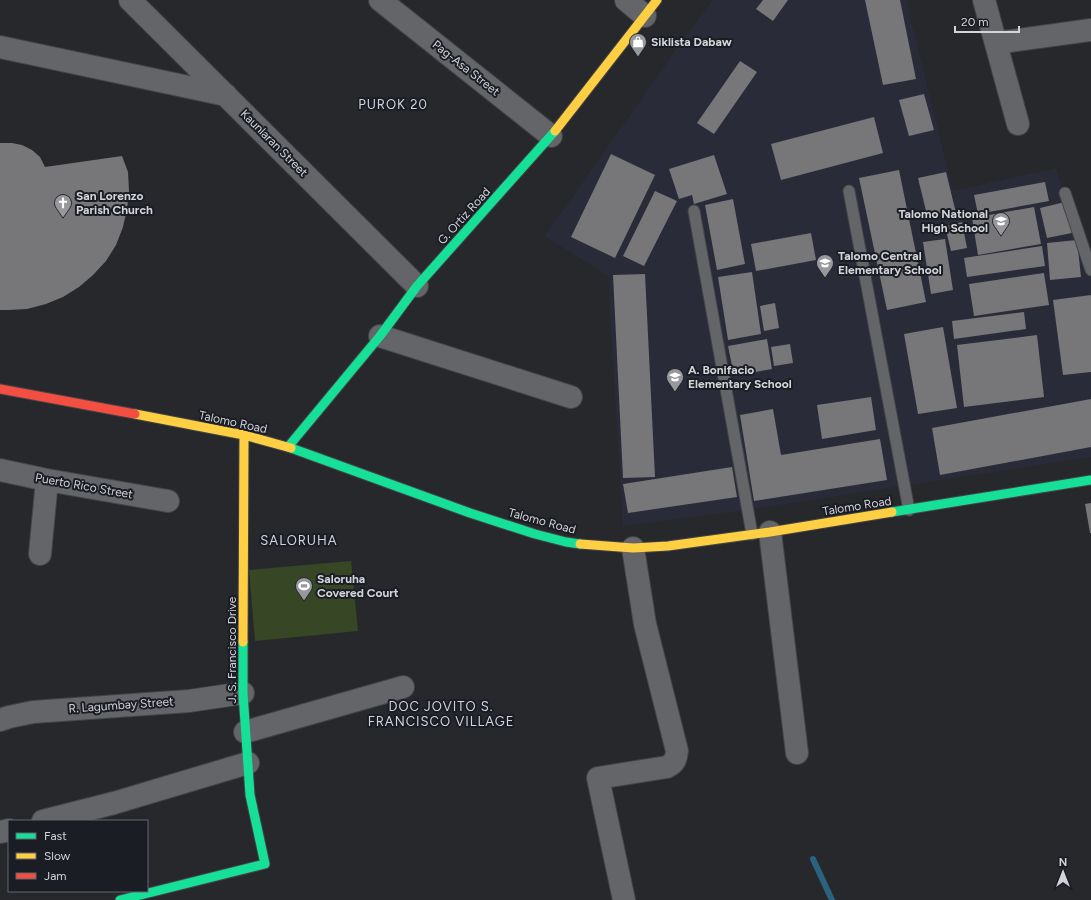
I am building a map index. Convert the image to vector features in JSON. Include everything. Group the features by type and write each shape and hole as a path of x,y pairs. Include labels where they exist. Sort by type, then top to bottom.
{"street":[{"name":"Kaunlaran Street","path":"130,0 417,286"},
{"name":"Pag-Asa Street","path":"380,0 551,136"},
{"path":"626,0 651,8"},
{"path":"984,0 1018,124"},
{"name":"G. Ortiz Road","path":"288,447 380,336 417,286 551,136 651,8"},
{"path":"996,43 1091,30"},
{"path":"0,47 226,95"},
{"path":"380,336 571,397"},
{"name":"Talomo Road","path":"0,389 244,435 288,447 470,513 535,534 566,542 599,546 633,548 668,546 909,510 1091,480"},
{"name":"J. S. Francisco Drive","path":"120,900 265,864 250,795 245,732 244,435"},
{"name":"Puerto Rico Street","path":"0,470 168,502"},
{"path":"40,554 47,480"},
{"path":"761,533 797,753"},
{"path":"624,900 598,778 667,767 673,764 677,751 645,624 633,548"},
{"path":"245,732 403,687"},
{"name":"R. Lagumbay Street","path":"0,720 33,712 189,701 244,693"},
{"path":"47,820 114,803 248,763"}],"lane":[{"path":"849,191 909,510"},
{"path":"1065,193 1091,270"},
{"path":"694,211 761,533"}],"shaded area":[{"path":"713,0 906,0 953,191 1056,168 1091,280 1091,457 753,509 623,526 608,276 545,236 678,47"}],"green space":[{"name":"Saloruha Covered Court","path":"351,561 358,631 255,641 249,570"}],"building":[{"path":"763,0 788,0 773,21 756,9"},
{"path":"865,0 900,0 916,79 883,85"},
{"path":"740,61 757,72 714,134 697,123"},
{"path":"924,94 934,130 909,136 899,100"},
{"path":"874,117 883,153 781,180 771,144"},
{"name":"San Lorenzo Parish Church","path":"0,143 22,145 32,150 40,157 45,167 122,156 128,172 129,191 123,227 116,245 106,261 79,287 63,297 46,304 27,309 0,310"},
{"path":"611,154 655,175 615,258 571,237"},
{"path":"714,155 727,194 694,204 692,195 679,199 669,169"},
{"path":"899,170 926,302 887,310 859,178"},
{"path":"946,172 956,213 928,219 918,178"},
{"path":"1045,182 1049,201 978,214 974,195"},
{"path":"655,191 677,201 644,266 623,256"},
{"path":"733,199 745,264 717,270 705,205"},
{"path":"1065,202 1072,233 1047,238 1040,208"},
{"path":"1034,207 1041,244 978,255 972,218"},
{"path":"962,222 967,248 951,251 945,226"},
{"path":"811,233 816,260 756,271 751,244"},
{"path":"945,239 953,290 931,294 923,242"},
{"path":"1077,240 1081,277 1050,280 1047,243"},
{"path":"1042,246 1045,266 967,277 964,258"},
{"path":"752,272 761,334 728,340 718,277"},
{"path":"1044,273 1049,305 974,316 969,284"},
{"path":"645,274 655,477 623,478 613,275"},
{"path":"1091,295 1091,372 1063,375 1053,300"},
{"path":"775,303 779,328 764,331 760,306"},
{"path":"1024,312 1026,329 954,339 952,321"},
{"path":"943,327 957,408 918,414 904,334"},
{"path":"1037,335 1044,397 964,407 957,345"},
{"path":"767,339 772,369 734,376 728,346"},
{"path":"790,344 793,363 774,366 771,347"},
{"path":"871,397 876,430 822,439 817,405"},
{"path":"1091,399 1091,447 940,475 932,428"},
{"path":"773,409 781,455 880,439 887,480 754,501 740,415"},
{"path":"732,467 737,497 628,513 623,484"},
{"path":"1091,503 1091,533 1090,533 1085,504"}],"waterway":[{"path":"813,859 832,900"}],"traffic: fast":[{"path":"288,447 380,336 417,286 555,131"},
{"path":"291,448 470,513 535,534 580,544"},
{"path":"892,512 1091,480"},
{"path":"120,900 265,864 250,795 243,693 243,642"}],"traffic: slow":[{"path":"555,131 657,0"},
{"path":"135,414 244,435 291,448"},
{"path":"243,642 244,435"},
{"path":"580,544 633,548 668,546 770,532 892,512"}],"traffic: jam":[{"path":"0,389 135,414"}],"place":[{"name":"Siklista Dabaw","path":"638,57"},
{"name":"San Lorenzo Parish Church","path":"63,218"},
{"name":"Talomo National High School","path":"1001,236"},
{"name":"Talomo Central Elementary School","path":"825,278"},
{"name":"A. Bonifacio Elementary School","path":"675,392"},
{"name":"Saloruha Covered Court","path":"304,601"}],"district":[{"name":"PUROK 20","path":"393,104"},
{"name":"SALORUHA","path":"299,540"},
{"name":"DOC JOVITO S. FRANCISCO VILLAGE","path":"441,714"}]}
